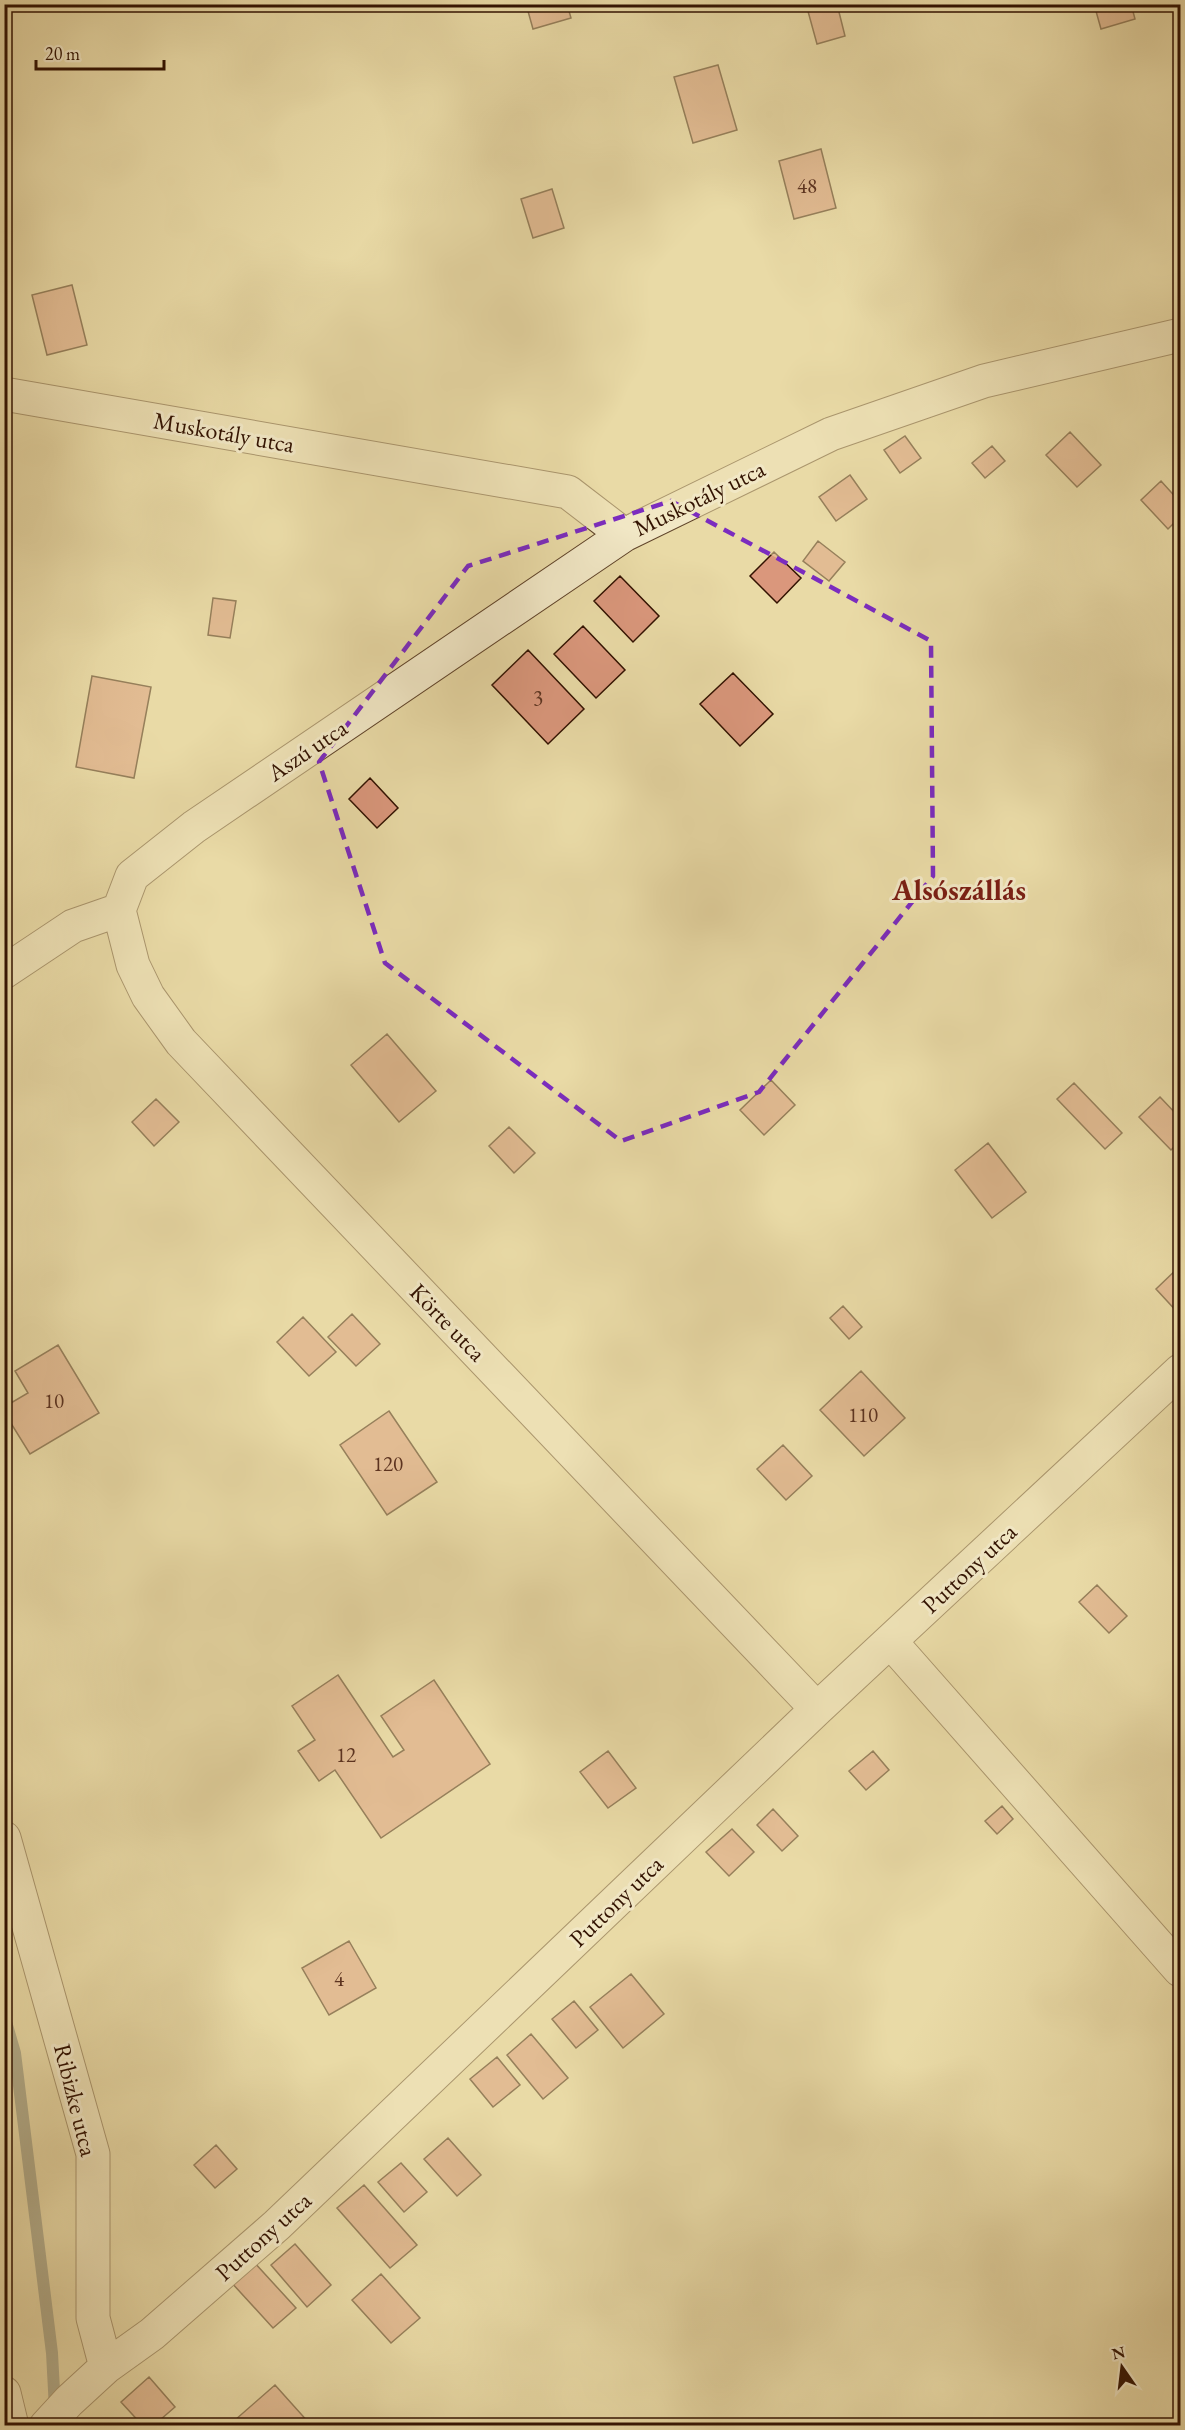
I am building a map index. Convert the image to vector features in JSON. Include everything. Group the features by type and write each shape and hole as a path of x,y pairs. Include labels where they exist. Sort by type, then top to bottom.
{"street":[{"name":"Muskotály utca","path":"4,394 568,492 624,535 831,434 984,381 1180,335"},
{"name":"Aszú utca","path":"119,910 132,876 194,827 624,535"},
{"path":"4,972 73,926 119,910"},
{"name":"Körte utca","path":"119,910 133,965 148,996 181,1042 817,1708"},
{"name":"Puttony utca","path":"46,2426 106,2367 152,2334 277,2226 817,1708 1180,1371"},
{"path":"890,1641 1180,1970"},
{"name":"Ribizke utca","path":"4,1838 9,1878 93,2154 93,2318 106,2367"},
{"path":"4,2393 12,2426"}],"highlighted area":[{"path":"671,501 931,641 933,876 759,1092 621,1141 385,963 319,762 468,566"}],"building":[{"path":"526,4 567,4 571,18 533,29"},
{"path":"806,4 837,4 845,36 817,44"},
{"path":"1094,4 1131,4 1135,19 1101,29"},
{"path":"718,65 737,130 693,143 674,77"},
{"path":"821,149 836,208 794,219 779,161"},
{"path":"552,189 564,228 533,238 521,199"},
{"path":"72,285 87,345 47,355 32,295"},
{"path":"1070,432 1101,465 1077,487 1046,455"},
{"path":"905,436 921,458 900,473 884,450"},
{"path":"992,446 1005,461 985,478 972,463"},
{"path":"850,475 867,499 836,521 819,497"},
{"path":"1161,481 1180,502 1180,517 1168,529 1141,500"},
{"path":"818,541 845,562 829,581 803,561"},
{"path":"774,552 801,578 777,603 750,576"},
{"path":"620,576 659,616 633,642 594,601"},
{"path":"213,598 236,601 230,638 208,635"},
{"path":"583,626 625,670 596,698 554,654"},
{"path":"528,650 584,709 548,744 492,685"},
{"path":"733,673 773,714 740,746 700,704"},
{"path":"92,676 151,687 134,778 76,767"},
{"path":"370,778 398,808 377,828 349,799"},
{"path":"387,1034 436,1091 399,1122 351,1065"},
{"path":"771,1080 795,1105 764,1135 740,1110"},
{"path":"1074,1083 1122,1133 1105,1149 1057,1099"},
{"path":"1160,1097 1180,1118 1180,1141 1171,1150 1139,1117"},
{"path":"156,1099 179,1122 154,1146 132,1122"},
{"path":"509,1127 535,1153 514,1173 489,1146"},
{"path":"988,1143 1026,1192 992,1218 955,1170"},
{"path":"1180,1266 1180,1315 1156,1289"},
{"path":"843,1306 862,1327 849,1339 830,1318"},
{"path":"352,1314 380,1344 356,1366 328,1337"},
{"path":"303,1317 336,1352 309,1376 277,1342"},
{"path":"58,1345 99,1413 30,1454 4,1412 4,1407 28,1393 15,1371"},
{"path":"861,1371 905,1418 864,1456 820,1410"},
{"path":"389,1411 437,1482 387,1515 340,1445"},
{"path":"783,1445 812,1476 786,1500 757,1469"},
{"path":"1097,1585 1127,1616 1109,1633 1079,1602"},
{"path":"338,1675 393,1757 404,1750 381,1716 434,1680 490,1764 381,1838 335,1770 319,1781 298,1751 315,1740 292,1706"},
{"path":"608,1751 636,1788 608,1808 580,1772"},
{"path":"873,1751 889,1770 866,1790 849,1771"},
{"path":"1002,1806 1013,1819 997,1834 985,1821"},
{"path":"773,1809 798,1836 782,1851 757,1825"},
{"path":"732,1829 754,1852 729,1876 706,1852"},
{"path":"349,1941 376,1988 329,2015 302,1968"},
{"path":"631,1974 664,2014 623,2048 590,2007"},
{"path":"574,2001 598,2030 576,2048 552,2019"},
{"path":"531,2034 568,2078 543,2099 507,2055"},
{"path":"497,2057 520,2085 493,2107 470,2079"},
{"path":"448,2138 481,2175 457,2196 424,2159"},
{"path":"216,2145 237,2169 215,2188 194,2165"},
{"path":"401,2163 427,2192 404,2212 378,2182"},
{"path":"364,2185 417,2245 390,2268 337,2208"},
{"path":"295,2244 331,2285 307,2307 271,2265"},
{"path":"253,2261 296,2308 273,2328 230,2281"},
{"path":"381,2274 420,2318 391,2343 352,2300"},
{"path":"149,2377 175,2407 153,2426 143,2426 121,2402"},
{"path":"275,2385 310,2424 240,2426 235,2420"}],"waterway":[{"path":"4,2015 15,2053 52,2353 55,2409"}],"district":[{"name":"Alsószállás","path":"959,889"}]}
